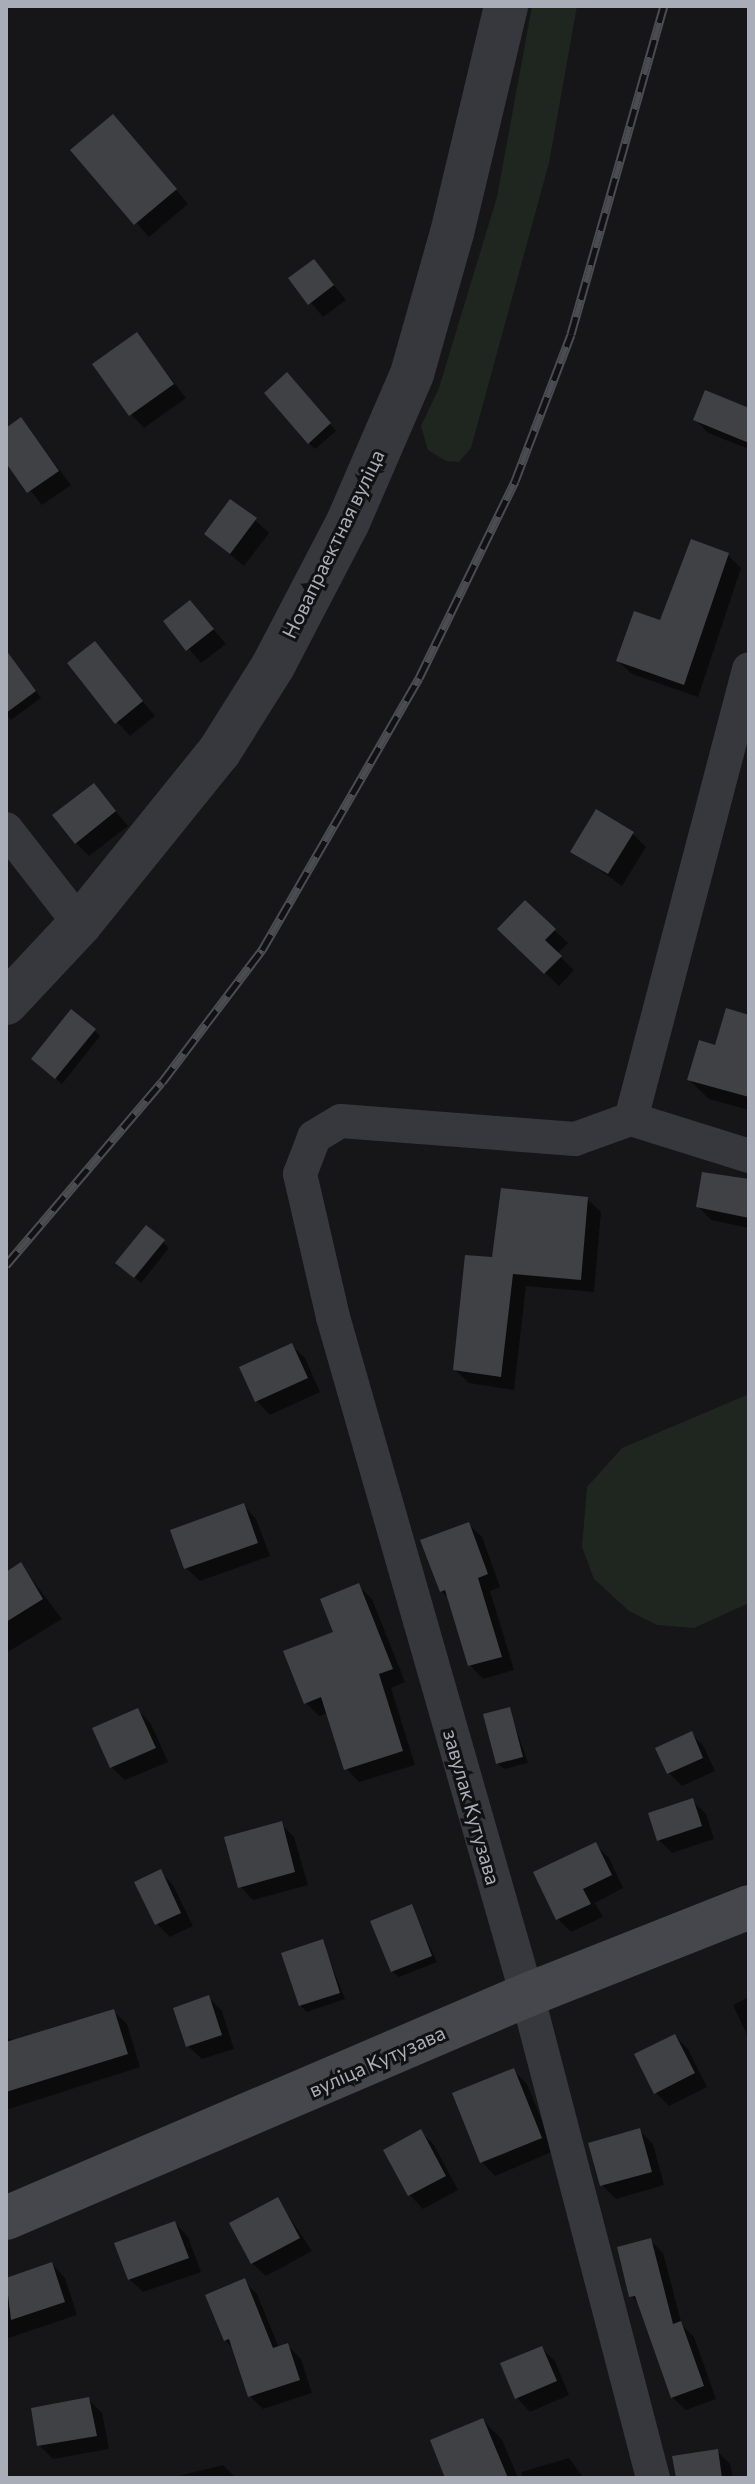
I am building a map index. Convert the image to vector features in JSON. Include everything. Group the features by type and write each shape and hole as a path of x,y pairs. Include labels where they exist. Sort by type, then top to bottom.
{"main road":[{"name":"вуліца Кутузава","path":"6,2218 527,1995 749,1907"}],"street":[{"name":"Новапраектная вуліца","path":"6,1003 80,924 219,752 273,666 348,522 412,374 452,233 506,6"},
{"path":"749,669 631,1119 749,1156"},
{"path":"6,829 80,924"},
{"name":"завулак Кутузава","path":"631,1119 575,1139 341,1121 314,1137 300,1174 333,1317 527,1995 653,2478"}],"shaded area":[{"path":"532,6 577,6 549,163 471,448 459,462 446,461 428,450 421,426 439,388 497,197"},
{"path":"749,1394 749,1603 694,1628 657,1625 629,1611 594,1579 582,1547 587,1487 622,1448"}],"building":[{"path":"113,114 177,189 134,225 70,150"},
{"path":"314,259 334,285 308,305 288,278"},
{"path":"137,332 174,384 129,416 92,364"},
{"path":"287,372 331,423 308,444 264,393"},
{"path":"705,390 749,408 749,443 693,420"},
{"path":"21,417 59,471 27,493 6,463 6,428"},
{"path":"230,499 257,518 230,554 204,534"},
{"path":"691,539 729,553 684,685 616,661 634,611 660,620"},
{"path":"190,600 214,629 186,651 163,621"},
{"path":"95,641 143,701 115,724 67,663"},
{"path":"6,650 36,691 6,713"},
{"path":"94,783 116,811 75,844 52,815"},
{"path":"596,809 634,832 608,874 570,852"},
{"path":"525,900 556,929 545,940 562,956 544,974 497,929"},
{"path":"726,1008 749,1015 749,1097 687,1080 699,1040 715,1045"},
{"path":"71,1009 96,1029 55,1079 31,1059"},
{"path":"702,1172 749,1179 749,1218 696,1207"},
{"path":"501,1188 588,1197 581,1280 513,1274 501,1377 453,1370 465,1255 492,1257"},
{"path":"146,1225 165,1240 134,1278 115,1263"},
{"path":"292,1343 308,1378 255,1402 239,1367"},
{"path":"244,1503 258,1543 184,1569 170,1530"},
{"path":"469,1522 488,1574 478,1578 502,1657 468,1666 445,1590 440,1592 420,1540"},
{"path":"21,1562 43,1599 6,1622 6,1572"},
{"path":"359,1583 393,1669 379,1674 403,1751 344,1770 321,1697 304,1704 283,1651 333,1632 320,1599"},
{"path":"510,1707 523,1757 496,1764 483,1714"},
{"path":"138,1708 156,1748 110,1768 92,1728"},
{"path":"692,1731 703,1758 667,1774 655,1748"},
{"path":"693,1798 702,1826 657,1841 648,1813"},
{"path":"282,1821 295,1872 238,1888 224,1837"},
{"path":"596,1842 612,1875 583,1889 591,1904 556,1920 533,1872"},
{"path":"161,1869 181,1913 155,1925 134,1882"},
{"path":"412,1904 432,1956 391,1972 370,1921"},
{"path":"323,1939 340,1993 299,2006 281,1953"},
{"path":"209,1995 222,2035 186,2047 173,2008"},
{"path":"114,2009 128,2054 6,2092 6,2042"},
{"path":"675,2034 695,2073 654,2094 634,2054"},
{"path":"514,2068 542,2138 480,2163 452,2093"},
{"path":"640,2128 652,2172 600,2186 588,2143"},
{"path":"421,2129 446,2176 408,2196 383,2150"},
{"path":"278,2197 300,2238 251,2264 229,2223"},
{"path":"175,2221 189,2258 128,2280 114,2243"},
{"path":"651,2238 673,2324 681,2321 704,2386 671,2398 635,2296 629,2297 617,2247"},
{"path":"52,2262 65,2302 11,2320 6,2278"},
{"path":"245,2278 273,2348 288,2343 300,2380 248,2397 229,2339 224,2341 205,2295"},
{"path":"542,2346 557,2381 515,2399 500,2363"},
{"path":"89,2397 97,2436 37,2446 31,2408"},
{"path":"483,2418 508,2478 445,2478 430,2440"},
{"path":"718,2449 722,2478 676,2478 672,2456"}],"railway":[{"path":"6,1265 162,1082 262,950 419,678 515,481 571,334 664,6"}]}
